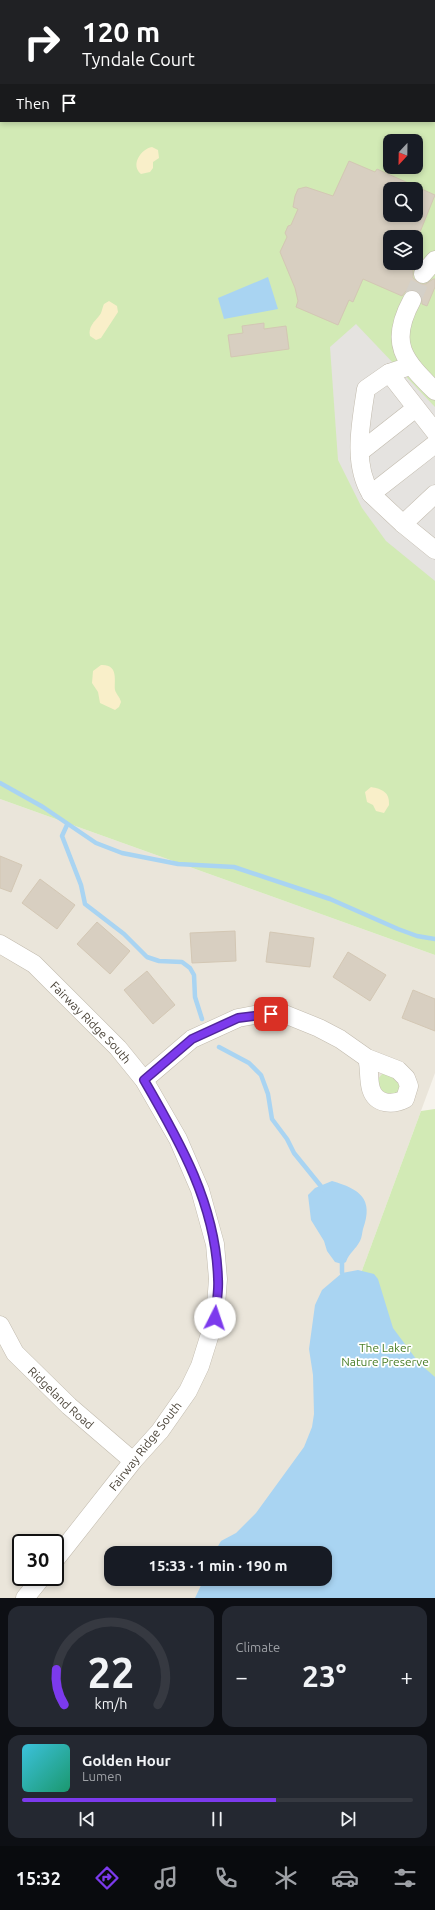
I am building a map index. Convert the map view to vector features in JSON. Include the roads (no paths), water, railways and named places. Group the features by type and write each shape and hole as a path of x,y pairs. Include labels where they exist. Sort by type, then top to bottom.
{"street":[{"path":"423,274 435,260"},
{"path":"412,300 403,322 401,341 404,356 410,366 435,391"},
{"path":"410,366 389,373 366,389 358,436 364,482 371,494 403,524 435,550"},
{"path":"389,373 435,432"},
{"path":"360,452 416,408"},
{"path":"371,494 435,444"},
{"path":"403,524 435,494"},
{"name":"Fairway Ridge South","path":"0,944 34,964 118,1048 144,1080 178,1139 200,1190 215,1244 218,1279 215,1318 200,1366 188,1391 160,1430 64,1549"},
{"path":"144,1080 192,1039 238,1018 260,1014 282,1013 319,1028 340,1039 367,1058"},
{"name":"Ridgeland Road","path":"0,1324 15,1353 69,1406 133,1462"},
{"path":"25,1598 35,1586"}],"water":[{"path":"268,277 278,309 224,319 218,298"},
{"path":"332,1181 342,1184 357,1192 362,1197 367,1210 360,1241 346,1262 342,1264 335,1262 327,1251 324,1241 311,1220 308,1195 315,1188"},
{"path":"358,1270 374,1274 378,1279 393,1328 419,1363 435,1377 435,1598 195,1598 201,1586 332,1586 332,1546 218,1546 221,1541 236,1533 256,1513 304,1447 312,1427 314,1414 313,1375 309,1349 315,1305 322,1290 342,1273"}],"waterway":[{"path":"0,783 43,807 96,843 122,853 178,864 234,867 330,899 417,936 435,939"},
{"path":"67,825 62,836 81,885 85,904 124,934 147,957 159,961 182,962 190,968 194,975 195,997 202,1019"},
{"path":"219,1047 249,1063 261,1075 268,1094 272,1119 287,1139 294,1153 324,1190"},
{"path":"342,1258 342,1273"}],"tunnel":[{"path":"412,300 423,274"}],"park label":[{"name":"The Laker Nature Preserve","path":"385,1354"}]}
